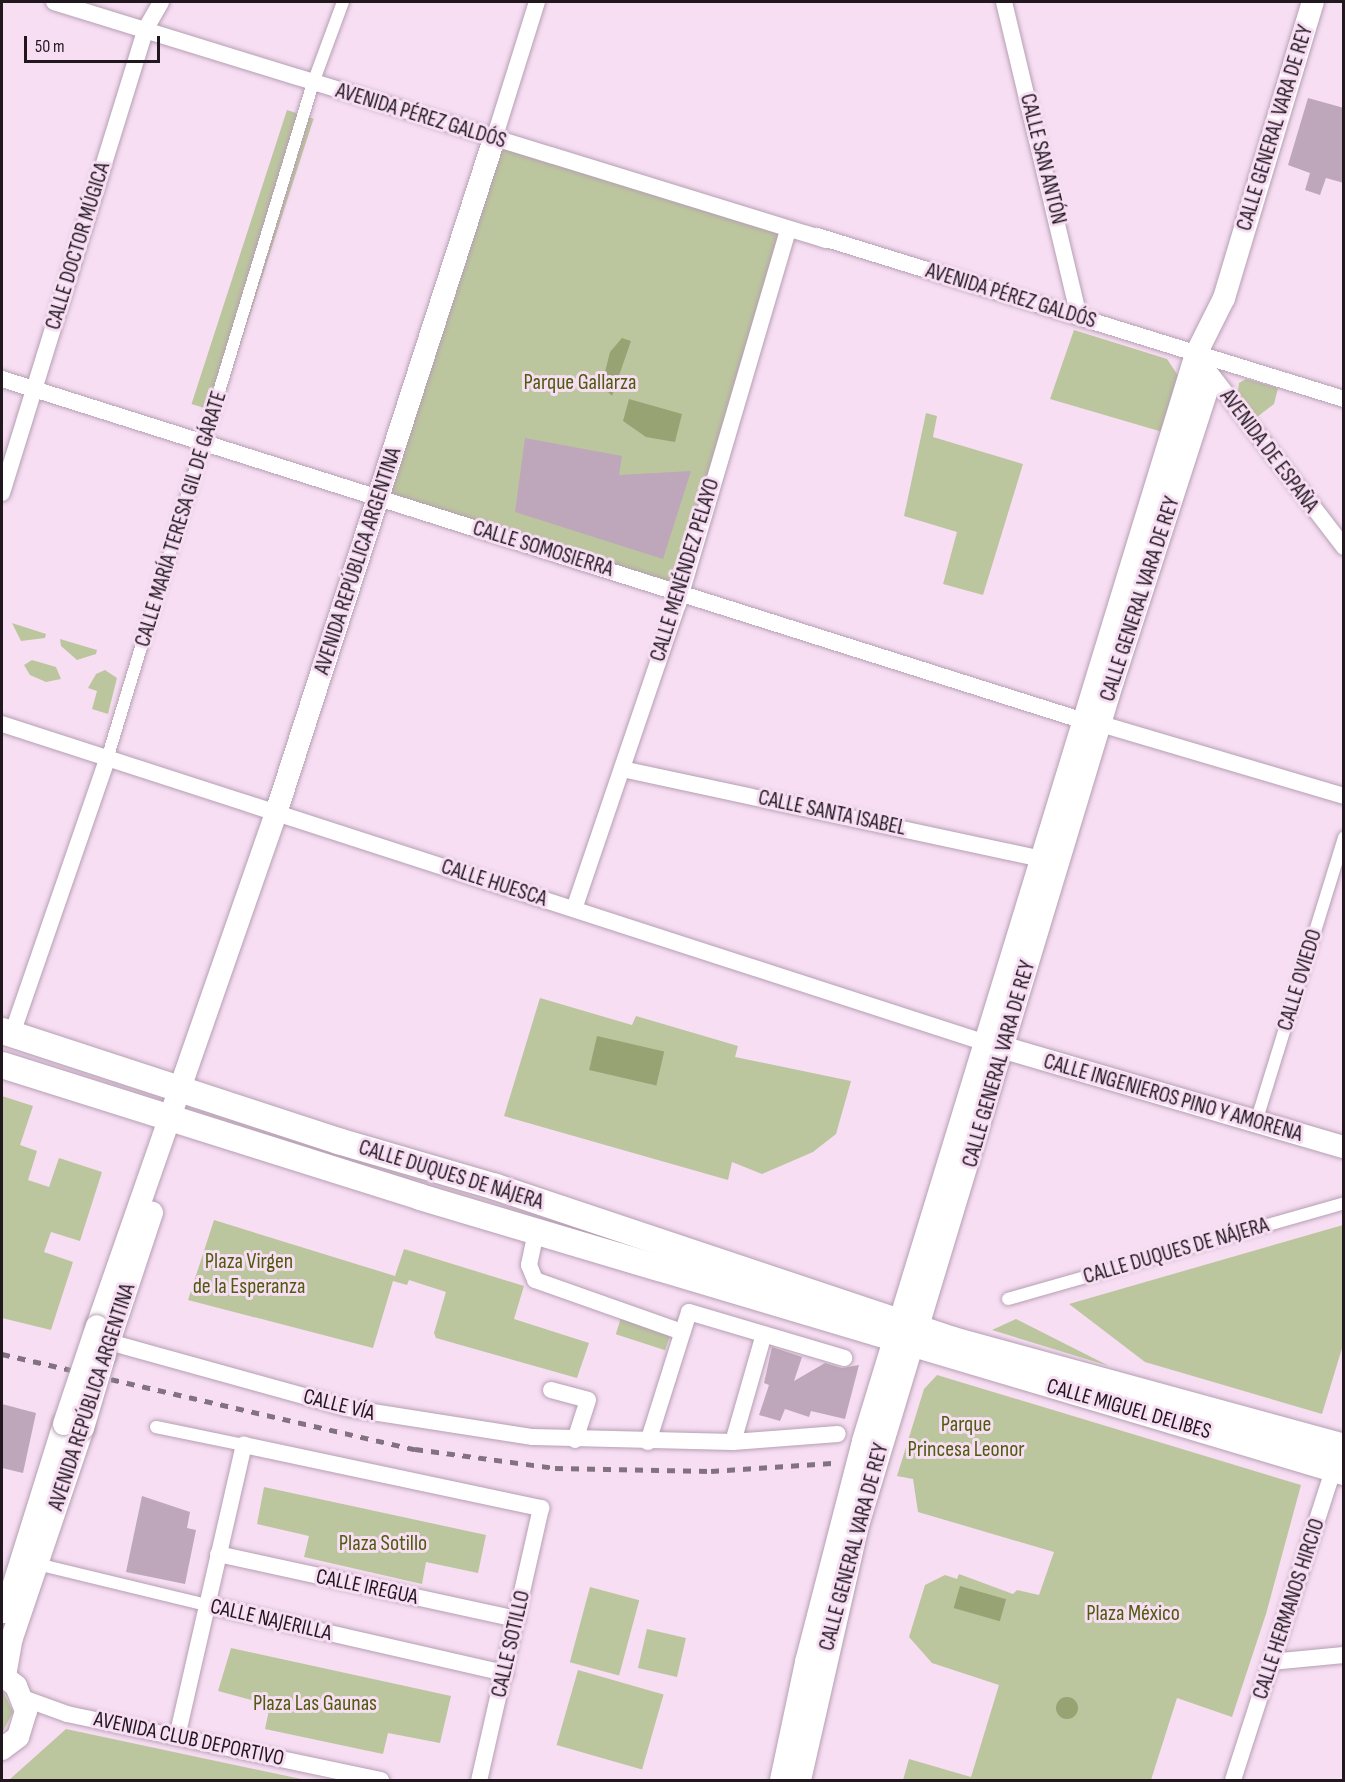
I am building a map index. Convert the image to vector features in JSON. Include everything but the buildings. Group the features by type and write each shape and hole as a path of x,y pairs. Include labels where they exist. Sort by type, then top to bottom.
{"main road":[{"name":"CALLE GENERAL VARA DE REY","path":"781,1780 834,1548 907,1328 995,1046 1093,722 1196,354 1224,298 1313,2"},
{"name":"AVENIDA REPÚBLICA ARGENTINA","path":"2,1623 104,1340 178,1088 276,813 494,139"},
{"name":"CALLE GENERAL VARA DE REY","path":"800,1780 858,1525 907,1328 976,1076 995,1046 1042,859 1093,722"},
{"name":"CALLE DUQUES DE NÁJERA","path":"7,1032 907,1328"},
{"name":"CALLE INGENIEROS PINO Y AMORENA","path":"995,1046 1344,1147"},
{"name":"CALLE DUQUES DE NÁJERA","path":"2,1065 536,1232 907,1328"},
{"name":"CALLE MIGUEL DELIBES","path":"907,1328 1341,1454"},
{"name":"AVENIDA REPÚBLICA ARGENTINA","path":"3,1676 6,1658 38,1564 74,1426"},
{"path":"2,1749 24,1725 23,1698 3,1676"}],"street":[{"name":"AVENIDA PÉREZ GALDÓS","path":"54,2 788,230 1344,399"},
{"name":"CALLE DOCTOR MÚGICA","path":"2,493 145,30 161,2"},
{"name":"CALLE MARÍA TERESA GIL DE GÁRATE","path":"7,1032 107,759 314,83 343,2"},
{"name":"AVENIDA REPÚBLICA ARGENTINA","path":"494,139 537,2"},
{"name":"CALLE SAN ANTÓN","path":"1004,2 1078,317"},
{"name":"CALLE MENÉNDEZ PELAYO","path":"574,909 681,591 788,230"},
{"name":"AVENIDA DE ESPAÑA","path":"1196,354 1344,548"},
{"name":"CALLE SOMOSIERRA","path":"2,379 1093,722 1344,796"},
{"name":"CALLE HUESCA","path":"2,724 995,1046"},
{"name":"CALLE SANTA ISABEL","path":"622,769 1042,859"},
{"name":"CALLE OVIEDO","path":"1256,1122 1344,837"},
{"name":"CALLE DUQUES DE NÁJERA","path":"1008,1299 1344,1203"},
{"name":"CALLE DUQUES DE NÁJERA","path":"536,1232 529,1265 535,1280 682,1332"},
{"path":"648,1442 688,1312 844,1358"},
{"path":"733,1442 764,1334"},
{"name":"CALLE VÍA","path":"104,1340 383,1416 576,1440 733,1442 837,1434"},
{"path":"551,1390 588,1400 576,1440"},
{"path":"156,1427 243,1445 177,1737"},
{"name":"CALLE SOTILLO","path":"243,1445 541,1508 479,1780"},
{"name":"CALLE HERMANOS HIRCIO","path":"1233,1780 1341,1454"},
{"name":"CALLE IREGUA","path":"218,1554 517,1619"},
{"name":"CALLE NAJERILLA","path":"38,1564 505,1673"},
{"path":"1271,1662 1344,1655"},
{"name":"AVENIDA CLUB DEPORTIVO","path":"23,1698 68,1714 381,1780"},
{"name":"AVENIDA CLUB DEPORTIVO","path":"24,1725 42,1715 68,1714"}],"green space":[{"path":"287,110 314,119 218,413 192,404"},
{"name":"Parque Gallarza","path":"494,139 789,229 678,590 384,500"},
{"path":"1074,330 1167,359 1181,380 1166,433 1050,399"},
{"path":"1246,379 1278,388 1274,404 1257,417 1238,392 1239,383"},
{"path":"926,413 937,416 933,437 1023,464 983,595 943,584 957,532 904,516"},
{"path":"12,623 46,634 45,638 21,641"},
{"path":"60,639 97,650 96,654 77,660 61,646"},
{"path":"32,660 56,667 61,679 46,682 30,675 24,665"},
{"path":"105,670 117,678 108,714 92,709 97,691 88,688 96,674"},
{"path":"540,998 632,1025 636,1016 738,1046 735,1057 851,1081 836,1134 813,1152 762,1174 732,1162 728,1180 504,1116"},
{"path":"2,1096 33,1106 20,1145 37,1151 28,1180 49,1187 59,1158 102,1172 80,1241 51,1232 44,1252 73,1262 51,1330 2,1318"},
{"name":"Plaza Virgen de la Esperanza","path":"214,1220 395,1276 404,1249 524,1286 514,1319 589,1343 577,1378 436,1338 434,1333 446,1292 409,1280 407,1285 393,1281 373,1348 188,1300"},
{"path":"1343,1225 1343,1345 1322,1414 1145,1362 1069,1304"},
{"path":"621,1318 670,1334 665,1350 616,1334"},
{"path":"1016,1319 1109,1366 992,1330"},
{"name":"Plaza México","path":"937,1375 1301,1485 1266,1614 1232,1717 1177,1698 1151,1780 903,1780 909,1759 971,1777 999,1685 932,1663 909,1637 925,1585 945,1575 957,1579 959,1574 1013,1594 1017,1590 1039,1595 1054,1552 918,1512 913,1479 897,1476 924,1389"},
{"name":"Plaza Sotillo","path":"264,1487 486,1535 478,1573 426,1562 422,1584 304,1557 309,1536 257,1524"},
{"path":"590,1587 639,1600 619,1676 570,1662"},
{"path":"647,1629 686,1638 677,1677 638,1668"},
{"name":"Plaza Las Gaunas","path":"231,1648 451,1696 440,1743 388,1733 383,1754 265,1729 270,1705 218,1691"},
{"path":"578,1670 664,1695 642,1770 557,1745"},
{"path":"2,1689 13,1712 2,1733"},
{"path":"66,1729 306,1780 9,1780"}],"shaded area":[{"path":"622,338 631,341 612,396 606,390 605,372 610,352"},
{"path":"629,399 682,414 675,442 646,437 623,421"},
{"path":"597,1036 664,1052 656,1086 589,1070"},
{"path":"960,1586 1006,1599 1000,1621 954,1608"},
{"path":"1067,1697 1075,1700 1078,1708 1075,1716 1067,1719 1059,1716 1056,1708 1059,1700"}],"railway":[{"path":"2,1354 415,1449 555,1468 711,1471 832,1463"}],"park label":[{"name":"Parque Princesa Leonor","path":"966,1436"}]}
